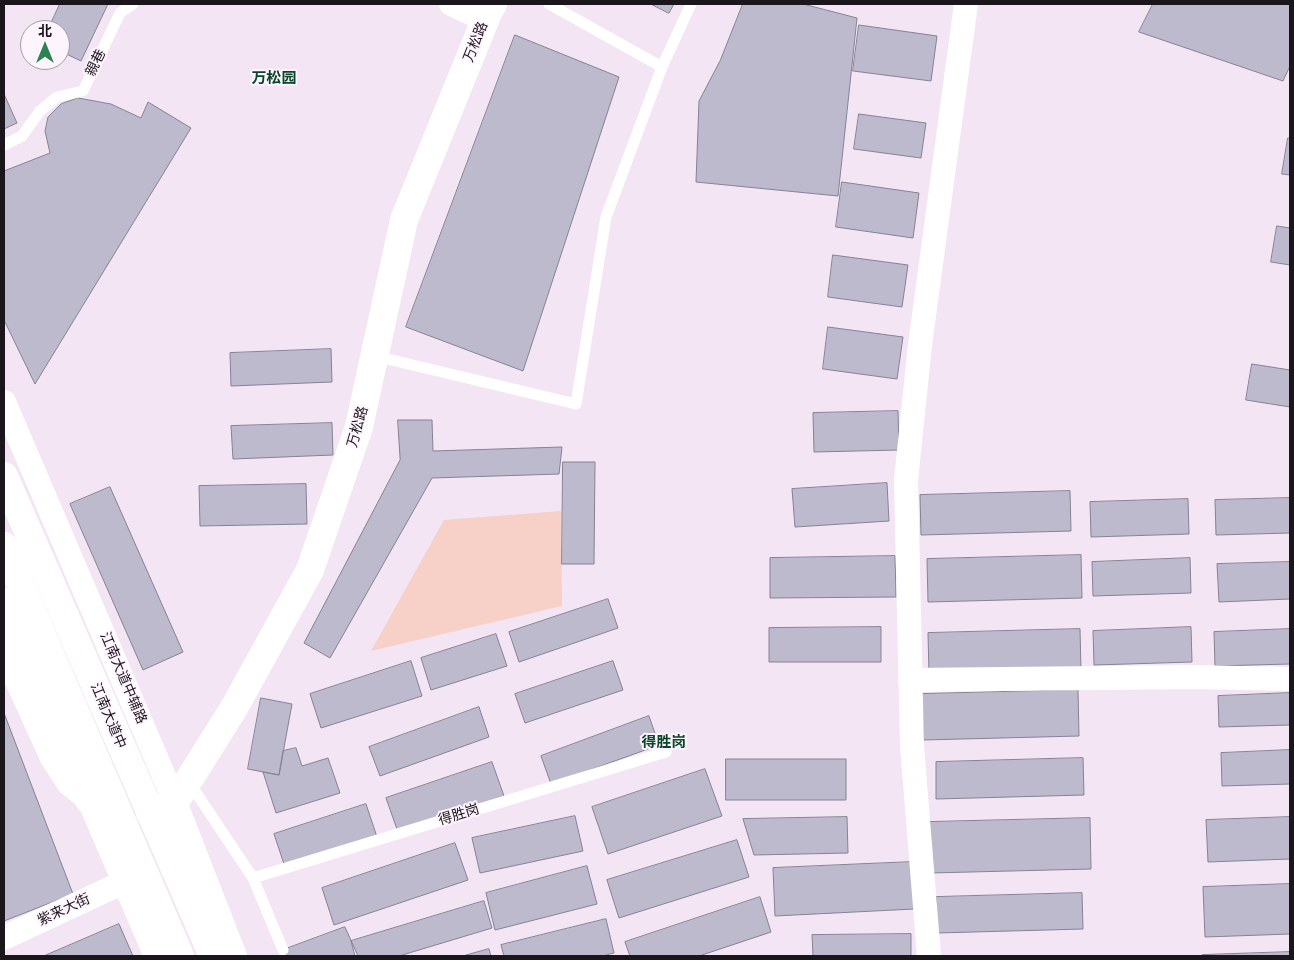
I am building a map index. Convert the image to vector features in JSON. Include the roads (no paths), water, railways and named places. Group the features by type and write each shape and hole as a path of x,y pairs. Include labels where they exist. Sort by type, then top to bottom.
{"main road":[{"name":"万松路","path":"182,791 234,708 310,570 359,428 404,220 489,12"},
{"name":"江南大道中","path":"4,476 213,956"},
{"name":"江南大道中","path":"4,546 99,796 180,956"},
{"path":"4,602 99,796"},
{"path":"150,813 182,791"}],"street":[{"path":"451,4 489,12"},
{"path":"929,956 912,746 906,480 920,345 966,4"},
{"name":"江南大道中辅路","path":"4,402 10,434 182,791 235,956"},
{"path":"5,658 52,758 69,784 99,796 124,882 156,956"},
{"path":"910,680 1185,677 1290,679"},
{"name":"紫来大街","path":"4,938 124,882"}],"lane":[{"name":"親巷","path":"4,145 22,136 40,110 57,97 83,91 120,13 133,4"},
{"path":"549,4 662,67"},
{"path":"375,356 576,404 606,217 662,67 691,4"},
{"name":"得胜岗","path":"252,878 666,752"},
{"path":"182,791 252,878 283,950"}],"district":[{"name":"万松园","path":"274,79"},
{"name":"得胜岗","path":"664,743"}]}
